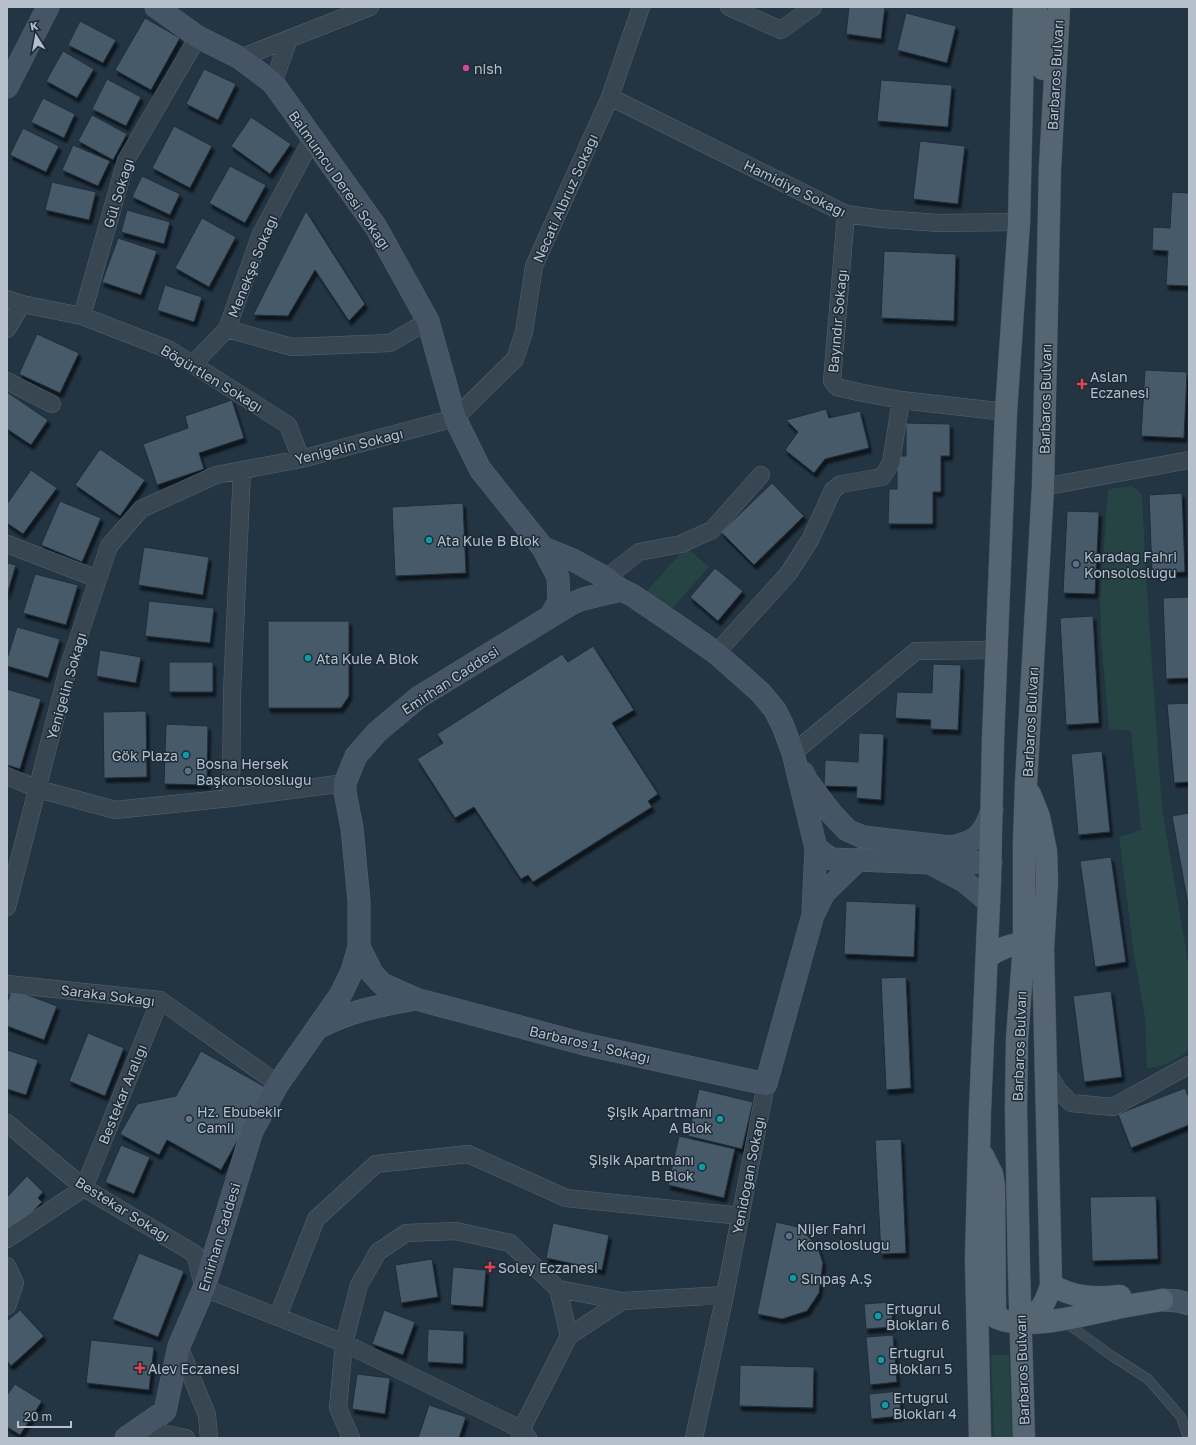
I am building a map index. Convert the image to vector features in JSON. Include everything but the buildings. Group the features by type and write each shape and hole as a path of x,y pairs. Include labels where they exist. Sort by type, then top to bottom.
{"main road":[{"path":"980,1438 976,1259 979,1148 1006,412 1019,222 1023,7 1035,11 1042,22 1044,87 1052,128"},
{"name":"Barbaros Bulvarı","path":"1024,1438 1016,1109 1017,1039 1024,944 1024,843 1026,784 1042,487 1052,128 1059,7"},
{"path":"1020,1322 1038,1312 1046,1301 1051,1285 1043,942 1047,883 1046,851 1039,817 1026,784"},
{"path":"990,862 1006,857 1015,852 1024,843"},
{"path":"987,958 1000,949 1024,944 1030,945 1037,950 1044,965"},
{"path":"979,1148 989,1168 994,1186 995,1310 997,1318 1006,1322 1038,1322 1068,1318 1162,1300"},
{"path":"1051,1285 1062,1291 1086,1298 1140,1296 1162,1300"}],"street":[{"path":"7,87 48,7"},
{"name":"Balmumcu Deresi Sokağı","path":"156,7 198,37 240,58 272,83 376,227 428,320 455,418 480,469 544,548 558,577 559,601 551,616"},
{"path":"240,58 370,7"},
{"name":"Necati Albruz Sokağı","path":"455,418 515,359 524,332 534,266 610,97 641,7"},
{"path":"729,7 782,30 813,7"},
{"name":"Gül Sokağı","path":"82,316 126,160 198,37"},
{"path":"272,83 289,39"},
{"name":"Hamidiye Sokağı","path":"610,97 846,214 882,219 939,223 1019,222"},
{"name":"Menekşe Sokağı","path":"193,364 227,329 261,234 312,139"},
{"name":"Bayındır Sokağı","path":"846,214 832,382 837,387 901,400 1006,412"},
{"path":"7,329 15,301"},
{"name":"Böğürtlen Sokağı","path":"15,301 82,316 170,350 288,425 301,459"},
{"path":"227,329 292,347 390,343 428,320"},
{"path":"7,381 52,404"},
{"path":"716,653 788,574 810,540 833,490 841,484 882,477 891,463 901,400"},
{"name":"Yenigelin Sokağı","path":"38,789 68,668 109,546 141,509 216,475 301,459 455,418"},
{"path":"1042,487 1189,460"},
{"path":"231,798 232,694 242,470"},
{"path":"614,584 639,552 681,544 712,530 761,475"},
{"path":"7,544 98,579"},
{"path":"544,548 573,560 614,584 682,629 716,653 761,693 775,710 783,726 793,753 816,848 813,915"},
{"name":"Emirhan Caddesi","path":"133,1433 165,1411 179,1346 204,1288 252,1131 278,1084 315,1029 341,994 352,971 360,947 359,901 352,828 344,792 345,783 356,756 377,732 419,697 551,616 614,584"},
{"path":"793,753 916,651 997,650"},
{"path":"793,753 808,781 831,813 847,830 863,837 950,847 962,845 982,833 992,810"},
{"path":"7,776 38,789 115,810 231,798 345,783"},
{"path":"7,907 38,789"},
{"path":"816,848 831,859 931,863 990,862"},
{"path":"813,915 824,893 859,860"},
{"path":"931,863 964,881 989,902"},
{"name":"Yenidoğan Sokağı","path":"694,1438 725,1295 766,1084 813,915"},
{"name":"Barbaros 1. Sokağı","path":"360,947 372,973 382,984 416,999 584,1044 766,1084"},
{"name":"Saraka Sokağı","path":"7,984 160,1000 278,1084"},
{"path":"315,1029 335,1019 356,1012 416,999"},
{"name":"Bestekar Aralığı","path":"84,1188 160,1000"},
{"path":"1045,1068 1058,1090 1071,1103 1113,1107 1189,1065"},
{"name":"Bestekar Sokağı","path":"7,1123 84,1188 195,1254 204,1288"},
{"path":"278,1316 316,1219 376,1164 468,1154 566,1198 740,1216"},
{"path":"7,1239 84,1188"},
{"path":"351,1438 338,1408 344,1343 359,1285 378,1252 406,1233 456,1231 510,1243 558,1289 569,1336"},
{"path":"7,1266 15,1283 7,1306"},
{"path":"204,1288 344,1343 453,1396 523,1435 569,1336 622,1301"},
{"path":"558,1289 622,1301 725,1295"},
{"path":"1162,1300 1178,1301 1189,1304"},
{"path":"179,1346 207,1415 209,1438"},
{"path":"133,1433 186,1438"}],"lane":[{"path":"1068,1318 1072,1327 1112,1356 1148,1379 1181,1417 1188,1438"}],"green space":[{"path":"1132,486 1142,495 1162,809 1189,967 1189,1050 1170,1062 1147,1068 1145,1017 1134,955 1119,837 1141,830 1131,731 1109,729 1101,638 1100,600 1108,489"},
{"path":"686,547 709,567 668,613 645,593"},
{"path":"991,1355 1009,1355 1012,1438 994,1438"}],"place":[{"name":"nish","path":"466,68"},
{"name":"Aslan Eczanesi","path":"1082,384"},
{"name":"Ata Kule B Blok","path":"429,540"},
{"name":"Karadağ Fahri Konsolosluğu","path":"1076,564"},
{"name":"Ata Kule A Blok","path":"308,658"},
{"name":"Gök Plaza","path":"186,755"},
{"name":"Bosna Hersek Başkonsolosluğu","path":"188,771"},
{"name":"Hz. Ebubekir Camii","path":"189,1119"},
{"name":"Şişik Apartmanı A Blok","path":"720,1119"},
{"name":"Şişik Apartmanı B Blok","path":"702,1167"},
{"name":"Nijer Fahri Konsolosluğu","path":"789,1236"},
{"name":"Soley Eczanesi","path":"490,1267"},
{"name":"Sinpaş A.Ş","path":"793,1278"},
{"name":"Ertuğrul Blokları 6","path":"878,1316"},
{"name":"Ertuğrul Blokları 5","path":"881,1360"},
{"name":"Alev Eczanesi","path":"140,1368"},
{"name":"Ertuğrul Blokları 4","path":"885,1405"}]}
